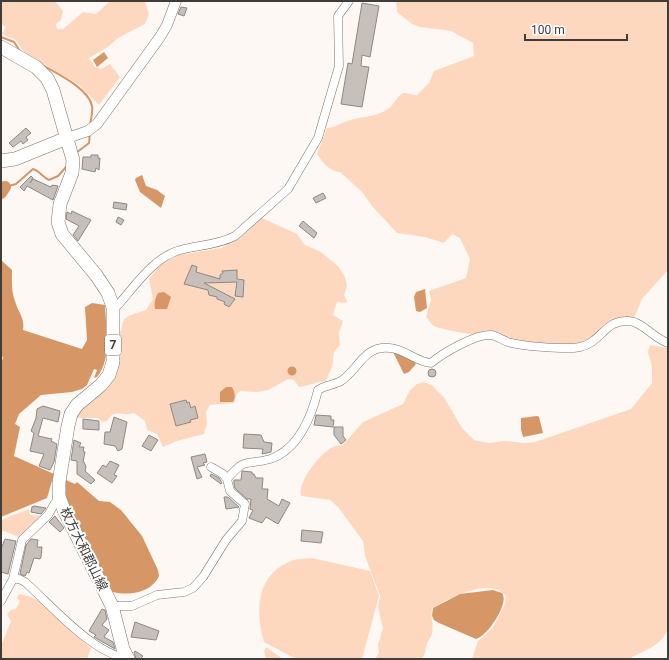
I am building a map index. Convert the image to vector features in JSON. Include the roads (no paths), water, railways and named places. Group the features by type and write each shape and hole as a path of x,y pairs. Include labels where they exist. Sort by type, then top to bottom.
{"main road":[{"name":"枚方大和郡山線","path":"1,47 36,68 47,78 53,90 73,160 72,173 60,204 58,222 62,234 96,275 108,293 113,307 113,362 110,375 101,385 77,405 71,414 59,482 60,500 112,606 128,659"},
{"path":"1,161 15,159 67,138"}],"street":[{"path":"67,138 88,130 97,124 168,25 176,1"},
{"path":"113,307 118,305 160,260 180,250 228,240 235,236 288,189 322,129 338,66 338,16 349,1"},
{"path":"227,479 244,462 270,459 279,455 288,448 306,425 312,414 318,390 340,382 350,374 366,354 373,350 390,348 399,350 423,362 430,363 440,355 483,336 491,335 508,342 519,344 571,348 582,347 589,344 611,325 621,321 635,322 658,340 668,344"},
{"path":"112,606 132,606 157,595 184,592 193,588 226,540 242,521 245,504 230,491 227,479 211,466"},
{"path":"1,601 14,579 22,540 48,515 55,503 60,500"},
{"path":"14,579 25,582 96,646 117,657 128,659"}],"waterway":[{"path":"1,37 14,42 20,51"},
{"path":"44,66 79,88 90,100 92,106 90,125"},
{"path":"76,153 89,143 90,133"},
{"path":"1,184 5,187 16,184 33,169 49,180 58,176 67,166"},
{"path":"1,193 5,187"}]}
